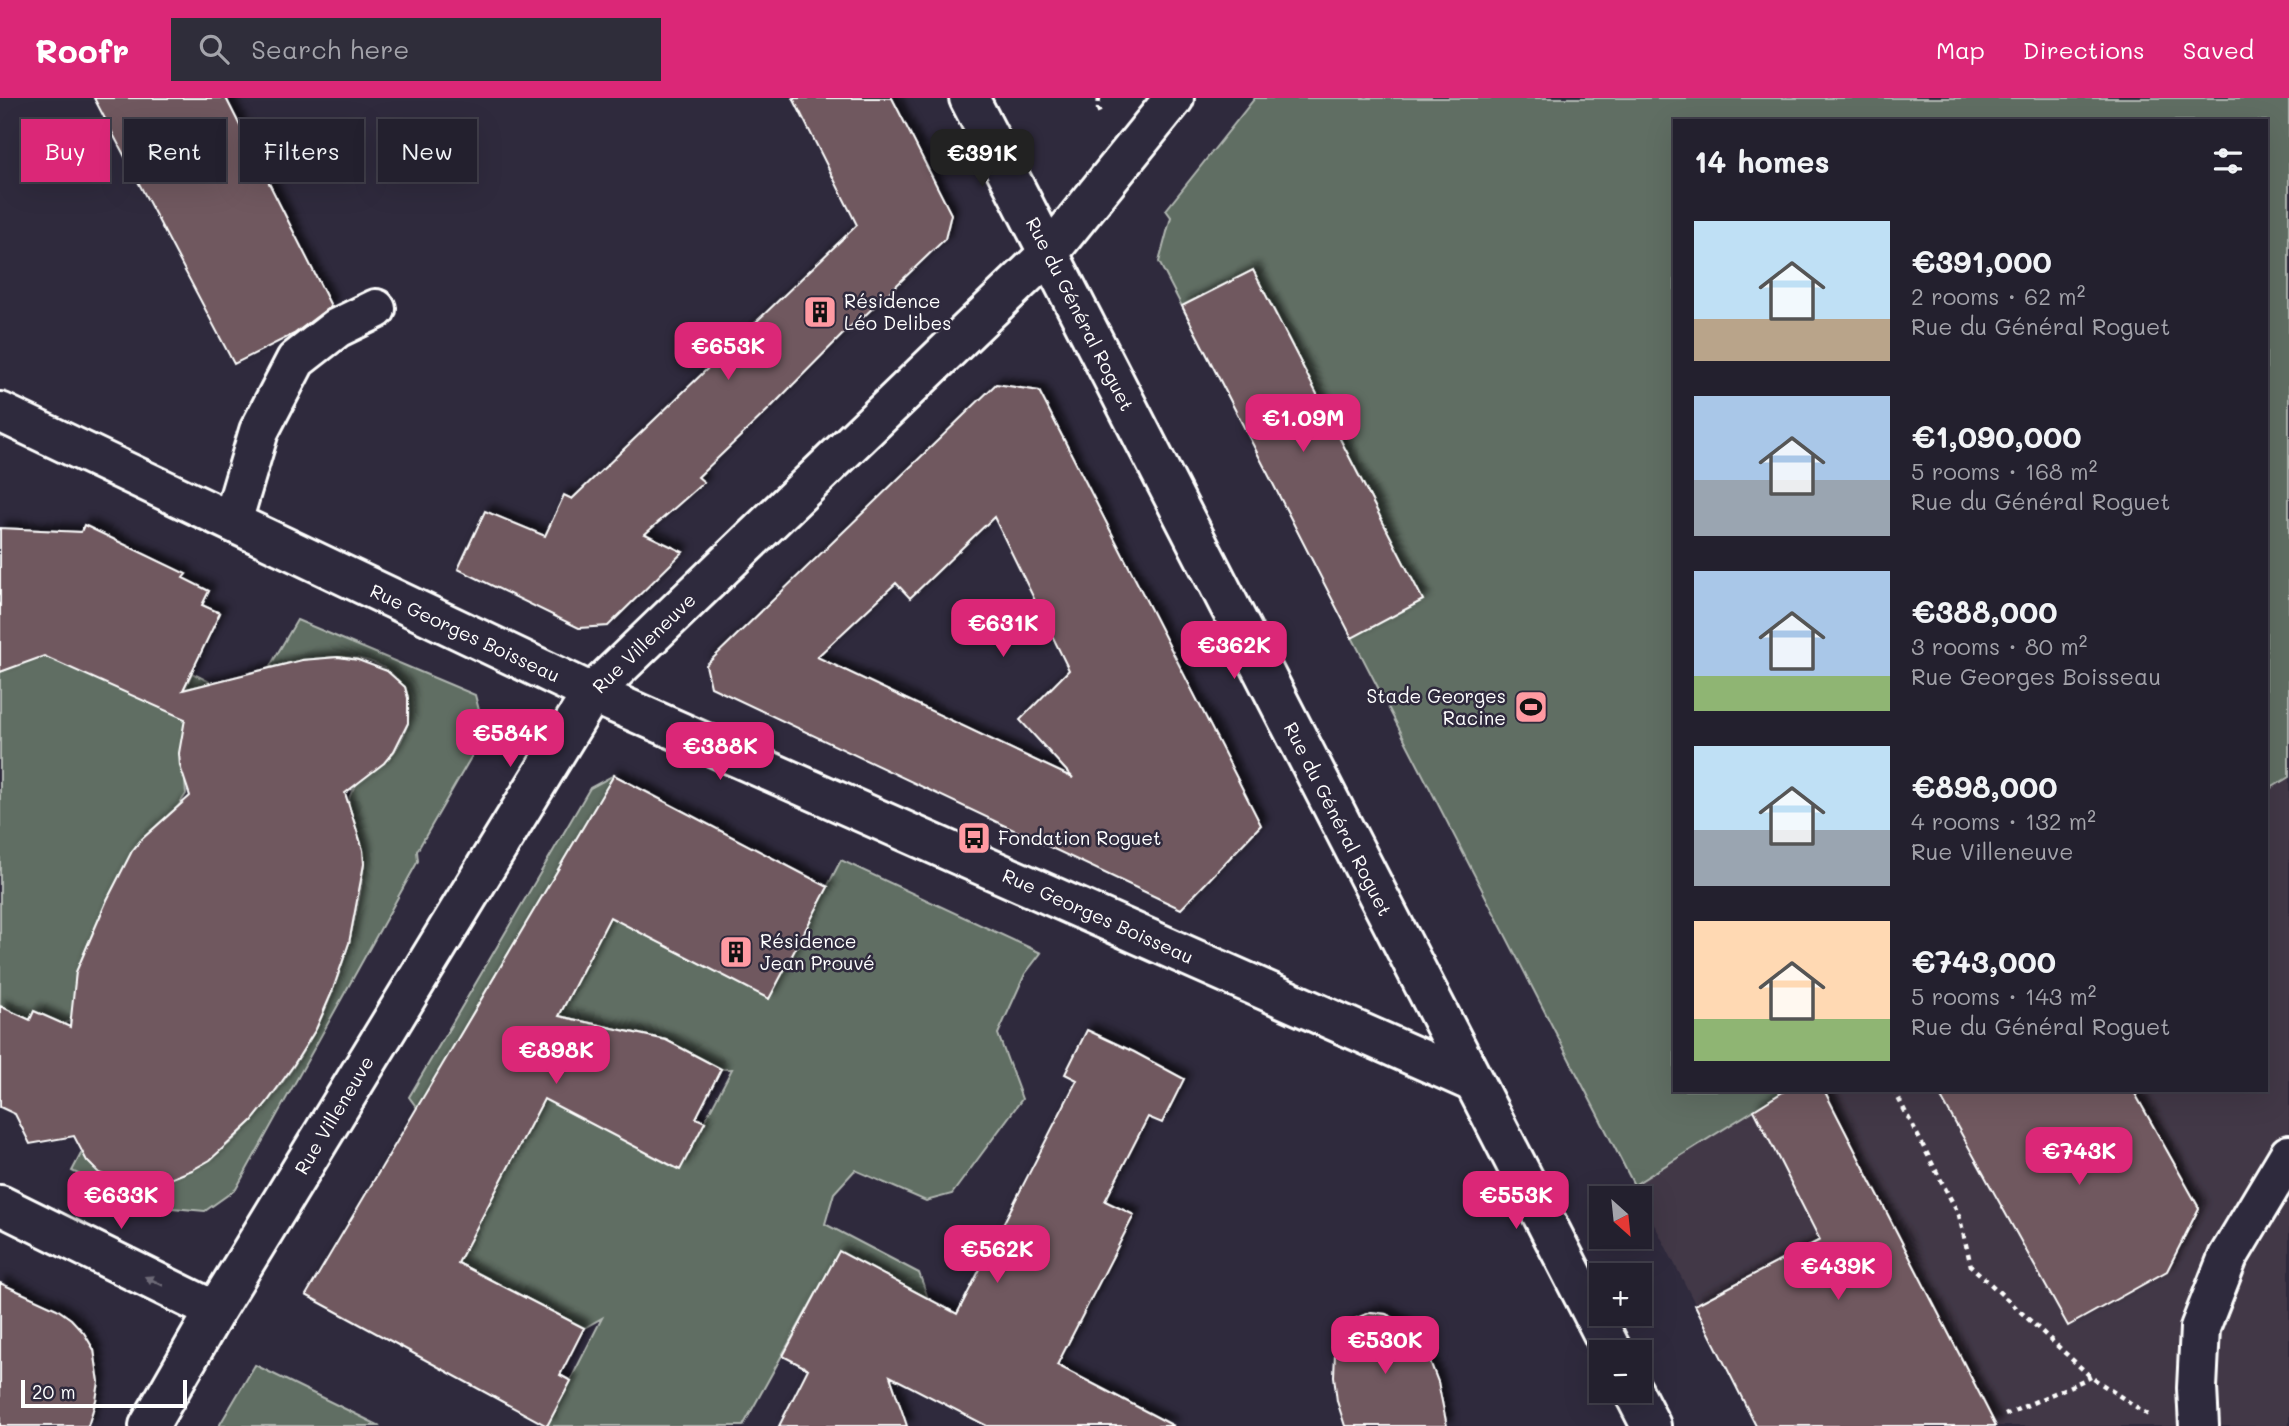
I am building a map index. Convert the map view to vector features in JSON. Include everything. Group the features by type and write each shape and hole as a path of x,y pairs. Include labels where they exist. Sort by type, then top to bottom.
{"street":[{"name":"Rue du Général Roguet","path":"969,98 1606,1340"},
{"name":"Rue Villeneuve","path":"149,1426 215,1311 592,693 1049,253 1174,98"},
{"path":"232,522 258,431 296,360 337,328 376,309"},
{"name":"Rue Georges Boisseau","path":"0,412 592,693 1473,1082"},
{"path":"2199,1426 2197,1388 2200,1328 2228,1257 2289,1155"},
{"path":"0,1205 215,1311"},
{"path":"1639,1403 1651,1426"}],"path":[{"path":"1895,1092 1959,1215 1972,1266 2091,1377 2155,1419"},
{"path":"2005,1415 2091,1377"}],"shaded area":[{"path":"2289,777 2289,1426 1758,1426 1652,1220 1652,1186 1634,1185 1783,1092 2268,1092 2268,790"}],"green space":[{"name":"Stade Georges Racine","path":"1255,98 2289,98 2289,777 2268,790 2268,119 1673,119 1673,1092 1783,1092 1634,1185 1159,262 1171,217 1166,210"},
{"path":"297,620 475,695 485,733 417,851 418,861 236,1189 205,1211 161,1207 151,1209 72,1171 82,1152 88,1162 104,1175 123,1182 144,1183 176,1176 208,1160 227,1145 282,1084 324,1013 348,946 364,867 362,849 349,809 351,793 361,780 390,757 405,732 409,715 407,698 401,684 390,672 376,664 358,658 338,657 269,668"},
{"path":"0,630 184,692 192,673 224,689 185,782 186,794 178,806 141,840 132,852 107,900 76,972 72,1020 63,1024 34,1011 30,1020 0,1006 0,672 10,668"},
{"path":"614,775 451,1050 679,1170 732,1069 721,1069 666,1040 559,1016 610,917 769,999 841,860 1041,953 1025,974 998,1034 1022,1099 952,1194 926,1201 855,1170 834,1193 825,1224 919,1273 928,1298 839,1252 743,1426 547,1426 602,1318 584,1328 458,1263 417,1108 409,1097 590,788"},
{"path":"255,1365 380,1426 219,1426"}],"building":[{"path":"94,98 226,98 240,126 240,182 268,182 331,306 294,334 234,364 138,182 226,182 226,119 124,119 124,155 110,128 110,119 105,119"},
{"name":"Résidence Léo Delibes","path":"793,98 892,98 951,214 945,239 856,324 855,322 698,477 704,482 645,534 683,552 608,626 579,628 458,569 485,511 545,536 564,495 572,499 857,225"},
{"path":"1253,270 1423,600 1352,638 1182,306"},
{"path":"996,384 1039,391 1261,825 1181,909 711,687 706,665","holes":["994,517 1069,670 1020,720 1073,778 817,657 896,583 910,598"]},
{"path":"84,525 186,574 183,578 209,591 202,605 220,613 183,690 302,660 338,657 358,660 387,671 405,687 408,698 408,723 394,751 384,763 345,793 363,850 364,864 349,943 316,1029 293,1066 252,1121 210,1160 170,1179 144,1184 121,1182 99,1173 87,1161 74,1136 30,1144 15,1114 0,1107 0,1006 30,1020 34,1011 70,1027 76,972 107,900 132,851 190,796 180,766 179,753 185,719 44,656 0,672 0,528 81,532"},
{"path":"614,775 828,887 769,999 610,917 559,1016 666,1040 721,1069 696,1118 705,1122 680,1170 544,1099 458,1263 584,1328 560,1375 571,1381 547,1426 306,1295"},
{"path":"1087,1030 1184,1079 1162,1123 1148,1117 1105,1201 1134,1215 1057,1365 1174,1426 987,1426 890,1376 907,1426 779,1426 808,1369 783,1356 839,1251 957,1314 1077,1080 1065,1074"},
{"path":"1783,1092 1825,1092 1996,1426 1756,1426 1695,1305 1820,1240 1754,1110"},
{"path":"1938,1092 2134,1092 2199,1208 2167,1271 2068,1326"},
{"path":"0,1283 57,1309 84,1333 94,1350 99,1382 88,1426 0,1426"},
{"path":"1371,1312 1386,1314 1400,1321 1426,1351 1438,1382 1447,1426 1345,1426 1337,1401 1335,1354 1342,1331 1352,1320"}],"place":[{"name":"Résidence Léo Delibes","path":"820,312"},
{"name":"Stade Georges Racine","path":"1531,707"},
{"name":"Fondation Roguet","path":"974,838"},
{"name":"Résidence Jean Prouvé","path":"736,952"}]}
